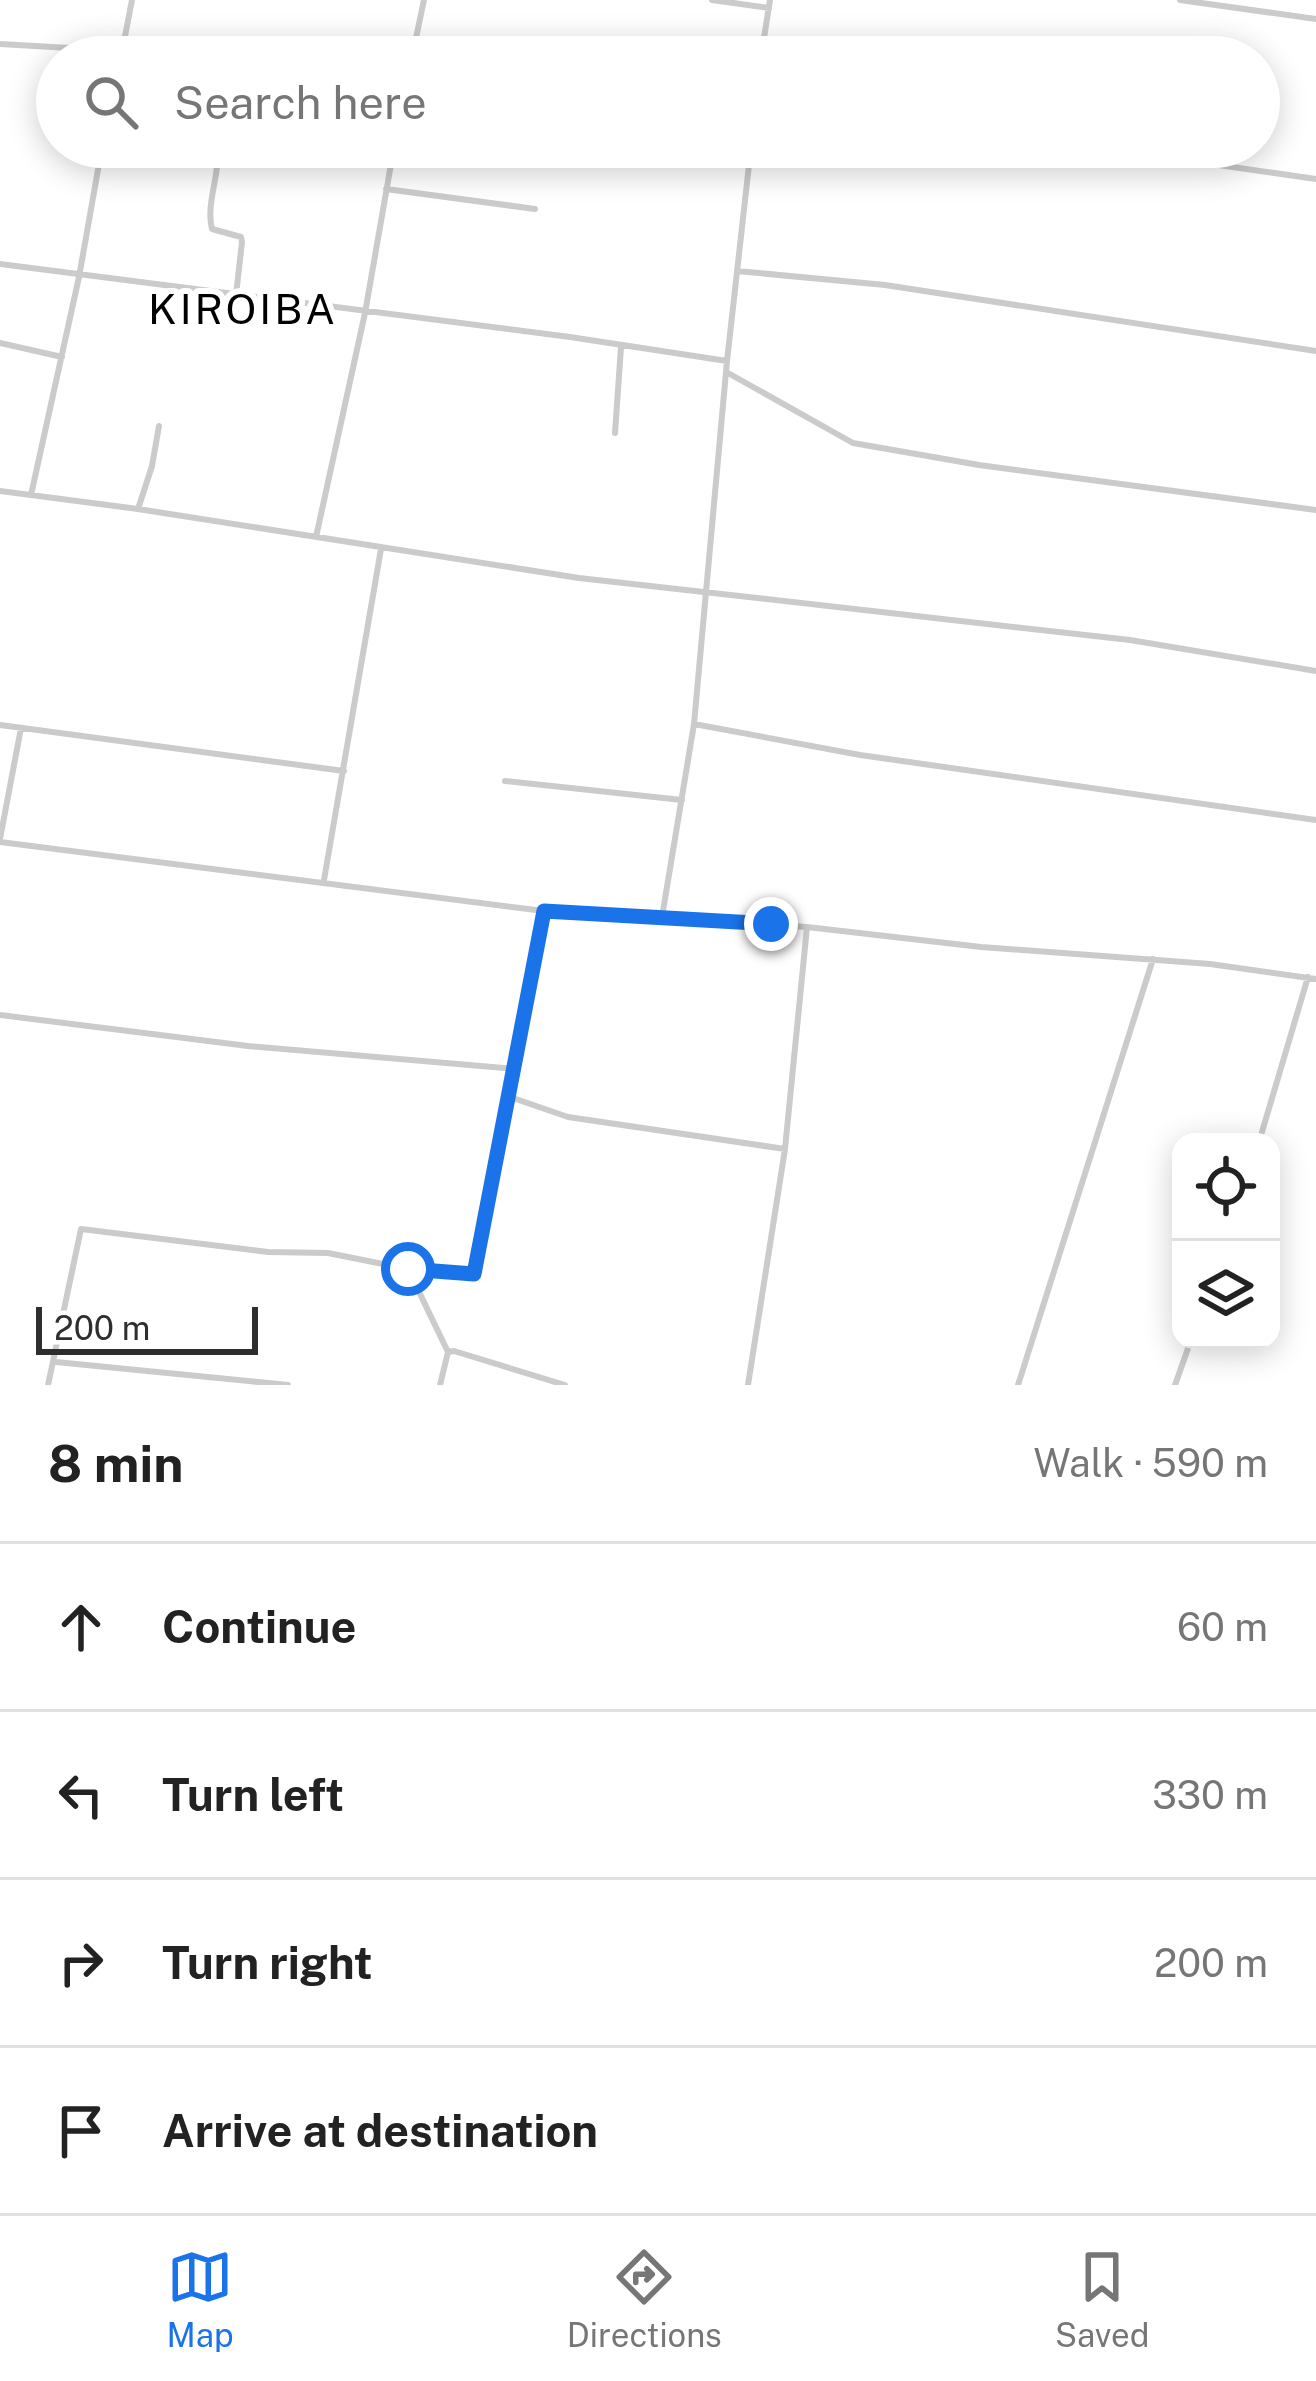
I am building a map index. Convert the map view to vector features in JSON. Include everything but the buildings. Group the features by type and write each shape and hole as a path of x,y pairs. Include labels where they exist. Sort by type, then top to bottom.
{"street":[{"path":"125,36 132,0"},
{"path":"416,36 424,0"},
{"path":"712,0 770,4 764,36"},
{"path":"1180,0 1316,19"},
{"path":"1,44 36,47"},
{"path":"31,495 80,277 98,168"},
{"path":"218,168 209,220 212,230 241,237 236,295"},
{"path":"315,539 365,313 390,168"},
{"path":"662,917 694,724 749,168"},
{"path":"1240,168 1316,179"},
{"path":"386,189 535,209"},
{"path":"0,264 727,361"},
{"path":"737,271 885,285 1316,352"},
{"path":"0,344 62,357"},
{"path":"615,433 621,346"},
{"path":"728,373 853,443 979,465 1316,510"},
{"path":"138,509 159,426"},
{"path":"0,491 579,578 1171,646 1316,671"},
{"path":"324,880 381,549"},
{"path":"694,724 860,754 1316,820"},
{"path":"0,725 344,771"},
{"path":"21,728 0,841 544,911 807,927 1312,978 1262,1133"},
{"path":"505,781 682,800"},
{"path":"48,1385 81,1229 268,1252 328,1253 408,1269 474,1274 544,911"},
{"path":"748,1385 785,1149 807,927"},
{"path":"1018,1385 1153,959"},
{"path":"0,1015 248,1046 516,1069"},
{"path":"511,1097 568,1117 785,1149"},
{"path":"408,1269 448,1352 440,1385"},
{"path":"1175,1385 1188,1349"},
{"path":"448,1352 565,1385"},
{"path":"56,1362 288,1385"}],"district":[{"name":"KIROIBA","path":"243,308"}],"route":[{"path":"408,1269 474,1274 544,911 771,924"}]}
